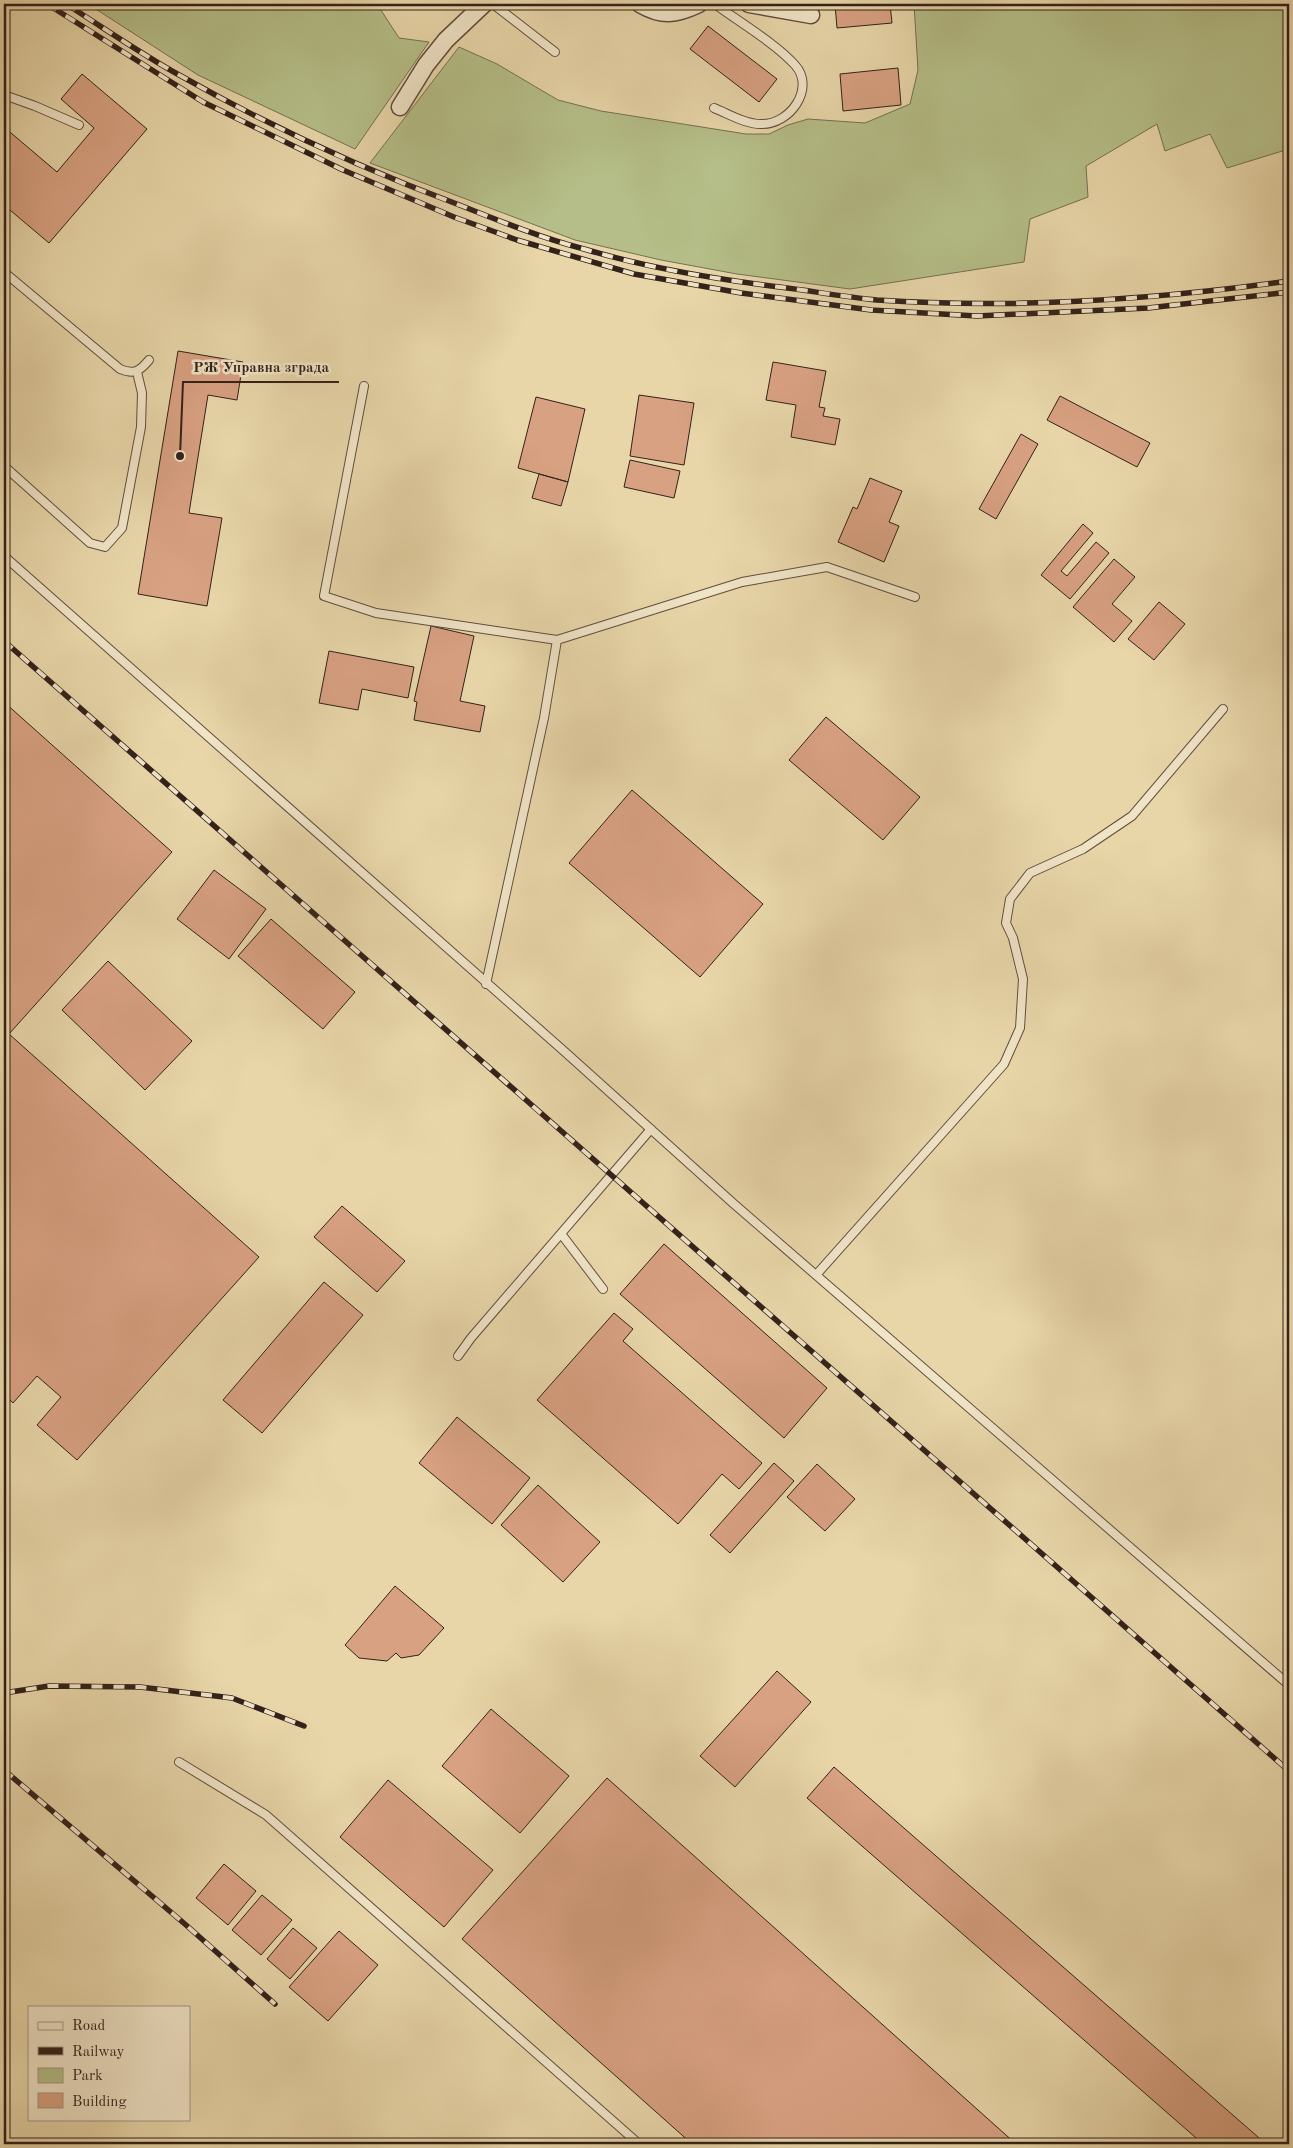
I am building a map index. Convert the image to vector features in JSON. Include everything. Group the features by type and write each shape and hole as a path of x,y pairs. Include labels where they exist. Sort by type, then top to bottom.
{"street":[{"path":"400,106 431,58 446,40 484,4"},
{"path":"640,4 648,9 665,14 679,13 699,4"},
{"path":"749,4 811,15"}],"lane":[{"path":"493,4 555,52"},
{"path":"714,108 748,122 773,123 786,116 795,107 802,94 803,78 795,65 715,4"},
{"path":"4,95 78,125"},
{"path":"4,272 120,369 128,373 137,372 149,360"},
{"path":"4,466 90,543 105,547 122,528 141,427 142,394 137,372"},
{"path":"364,386 324,596 376,614 557,640 742,582 827,567 915,597"},
{"path":"4,556 816,1275 1289,1685"},
{"path":"486,984 544,718 557,640"},
{"path":"816,1275 1004,1064 1020,1028 1023,979 1013,938 1006,923 1010,899 1030,873 1083,849 1132,816 1223,709"},
{"path":"458,1356 471,1338 651,1129"},
{"path":"562,1234 603,1290"},
{"path":"179,1762 266,1815 638,2144"}],"green space":[{"path":"88,4 377,4 399,38 429,42 355,149 198,75"},
{"path":"914,4 1289,4 1289,149 1227,168 1210,134 1165,151 1157,124 1086,166 1088,197 1030,219 1024,262 850,289 737,274 661,260 575,240 370,163 459,47 497,64 558,100 601,111 746,134 769,134 788,125 808,119 865,123 910,104 918,70"}],"building":[{"path":"835,4 890,4 892,23 837,28"},
{"path":"708,26 777,79 759,102 690,49"},
{"path":"898,68 901,105 843,111 840,74"},
{"path":"82,74 147,129 49,243 4,205 4,127 57,172 94,128 61,99"},
{"path":"178,351 243,362 237,400 208,395 189,513 222,518 207,606 138,594"},
{"path":"773,362 826,371 819,407 825,408 823,416 840,419 835,445 791,437 796,405 766,400"},
{"path":"639,395 694,403 684,465 630,456"},
{"path":"1060,396 1150,443 1137,467 1047,420"},
{"path":"536,397 585,409 568,482 518,468"},
{"path":"1021,434 1038,444 996,519 979,509"},
{"path":"630,460 680,471 674,498 624,487"},
{"path":"539,474 568,482 561,506 532,498"},
{"path":"870,478 902,491 889,522 899,526 884,562 838,542 853,507 857,509"},
{"path":"1083,524 1093,533 1061,571 1067,576 1096,542 1109,553 1070,599 1041,575"},
{"path":"1114,559 1135,577 1112,604 1132,621 1114,642 1073,607"},
{"path":"1159,602 1185,624 1154,660 1128,639"},
{"path":"431,626 474,636 460,701 485,706 480,732 414,720 417,702 414,701"},
{"path":"329,651 414,667 408,698 362,689 358,710 319,703"},
{"path":"4,702 172,852 9,1034 259,1257 77,1460 37,1425 61,1397 37,1376 13,1403 4,1394"},
{"path":"826,717 920,797 883,840 789,760"},
{"path":"632,790 763,904 700,977 569,863"},
{"path":"214,870 266,909 229,959 177,919"},
{"path":"271,919 355,992 323,1029 238,956"},
{"path":"108,961 192,1041 145,1090 62,1010"},
{"path":"342,1206 405,1261 377,1292 314,1237"},
{"path":"664,1244 827,1388 784,1438 620,1294"},
{"path":"324,1282 363,1315 262,1433 223,1400"},
{"path":"614,1313 633,1329 623,1341 762,1463 739,1489 722,1474 678,1524 537,1400"},
{"path":"457,1417 530,1478 492,1524 419,1463"},
{"path":"774,1463 794,1481 730,1553 710,1535"},
{"path":"817,1464 855,1499 825,1531 787,1497"},
{"path":"538,1485 600,1542 563,1582 501,1525"},
{"path":"395,1586 444,1628 419,1655 401,1658 396,1653 387,1661 359,1658 345,1645"},
{"path":"777,1671 811,1702 735,1787 700,1756"},
{"path":"491,1709 569,1776 520,1833 442,1766"},
{"path":"834,1767 1266,2144 1203,2144 807,1798"},
{"path":"607,1778 1016,2144 692,2144 462,1939"},
{"path":"388,1780 493,1870 444,1927 340,1837"},
{"path":"224,1864 256,1891 228,1925 196,1898"},
{"path":"262,1895 292,1920 261,1955 232,1930"},
{"path":"293,1928 317,1948 290,1979 267,1959"},
{"path":"339,1931 378,1965 328,2021 289,1987"}],"railway":[{"path":"47,4 203,102 343,170 454,217 517,240 634,274 741,293 871,310 977,316 1148,308 1289,292"},
{"path":"66,4 181,76 249,113 319,147 390,178 522,229 568,245 632,262 706,276 841,296 928,303 1032,303 1135,298 1289,281"},
{"path":"4,641 1289,1771"},
{"path":"4,1693 49,1686 140,1687 232,1698 304,1726"},
{"path":"4,1770 186,1925 275,2004"}],"place":[{"name":"РЖ Управна зграда","path":"180,456"}]}
